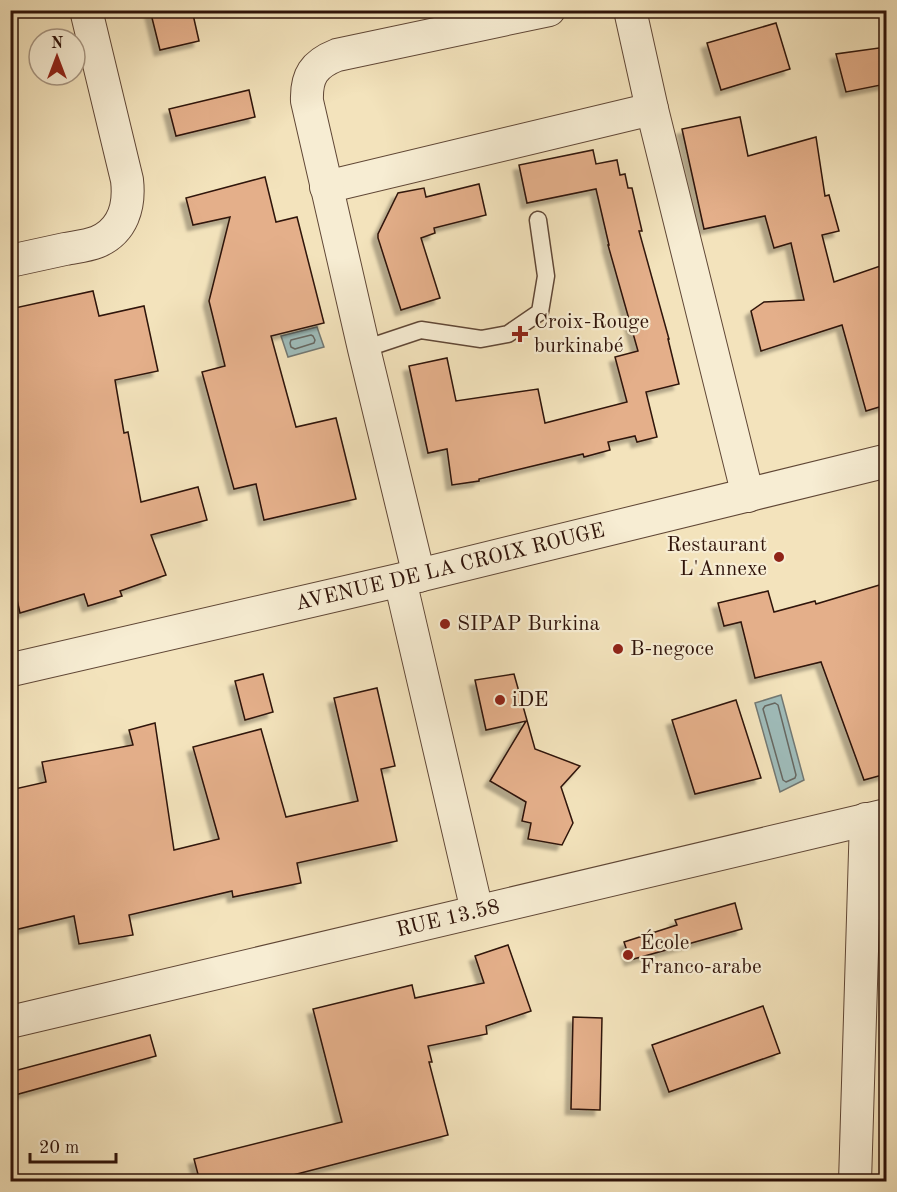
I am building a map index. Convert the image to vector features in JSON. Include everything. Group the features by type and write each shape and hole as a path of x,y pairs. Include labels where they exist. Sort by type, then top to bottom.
{"street":[{"path":"10,261 96,242 119,224 126,210 129,195 127,180 86,10"},
{"path":"477,911 364,349 307,101 307,89 310,77 317,67 326,59 337,54 549,10"},
{"path":"630,10 652,109 748,496"},
{"path":"326,187 652,109"},
{"name":"AVENUE DE LA CROIX ROUGE","path":"10,670 409,578 886,461"},
{"path":"855,1182 876,817"},
{"name":"RUE 13.58","path":"10,1022 876,817"}],"lane":[{"path":"364,349 421,330 481,339 508,334 540,312 546,276 538,220"}],"water":[{"path":"317,327 324,347 288,357 281,336"},
{"path":"781,695 804,780 780,792 755,703"}],"building":[{"path":"150,10 192,10 199,41 160,50"},
{"path":"776,23 790,69 721,90 707,43"},
{"path":"886,47 886,84 846,92 836,54"},
{"path":"249,90 255,117 176,136 169,109"},
{"path":"740,117 748,156 816,137 825,196 829,195 839,231 822,235 834,282 886,264 886,405 866,411 842,325 761,351 751,311 764,302 804,300 791,243 774,248 765,216 704,229 682,129"},
{"path":"593,150 596,164 617,160 620,175 625,174 628,188 632,188 642,231 639,231 669,339 679,384 646,392 657,437 637,442 635,436 608,442 610,450 584,457 583,454 479,479 479,481 452,485 447,449 428,453 409,366 447,358 456,401 538,389 545,423 627,402 615,357 638,351 608,245 596,189 527,203 519,165"},
{"path":"265,177 276,222 297,217 324,323 271,336 296,427 336,418 356,499 264,520 256,484 234,489 202,372 225,366 209,301 230,217 193,225 186,198"},
{"path":"479,184 486,215 434,228 435,233 421,238 440,298 401,310 378,238 398,193 424,188 426,197"},
{"path":"93,291 99,316 144,306 158,371 115,380 124,433 128,432 141,502 198,487 207,520 151,535 166,575 120,591 122,596 88,606 84,594 20,613 10,569 10,309"},
{"path":"886,583 886,774 864,780 821,662 755,678 741,622 724,626 718,603 768,591 774,612 815,601 816,604"},
{"path":"263,674 273,712 245,720 235,681"},
{"path":"514,674 535,749 580,766 561,787 573,823 562,845 528,839 531,823 522,821 526,802 490,781 526,721 486,730 475,680"},
{"path":"377,688 395,766 381,769 397,841 297,863 301,883 233,897 232,891 129,915 133,935 79,944 74,916 10,931 10,790 46,782 42,762 133,745 129,730 155,723 174,850 219,839 193,747 261,729 286,817 358,801 334,698"},
{"path":"736,700 761,778 695,794 672,720"},
{"path":"735,903 742,929 630,960 624,942 677,925 675,920"},
{"path":"508,945 531,1011 486,1026 487,1034 428,1046 432,1062 429,1062 448,1135 266,1182 200,1182 194,1159 342,1122 313,1009 412,985 415,998 484,983 475,956"},
{"path":"763,1006 780,1053 669,1092 652,1045"},
{"path":"573,1017 602,1018 600,1110 571,1109"},
{"path":"150,1035 156,1056 15,1095 10,1072"}],"place":[{"name":"Croix-Rouge burkinabé","path":"520,334"},
{"name":"Restaurant L'Annexe","path":"779,557"},
{"name":"SIPAP Burkina","path":"445,624"},
{"name":"B-negoce","path":"618,649"},
{"name":"iDE","path":"500,700"},
{"name":"École Franco-arabe","path":"628,955"}]}
